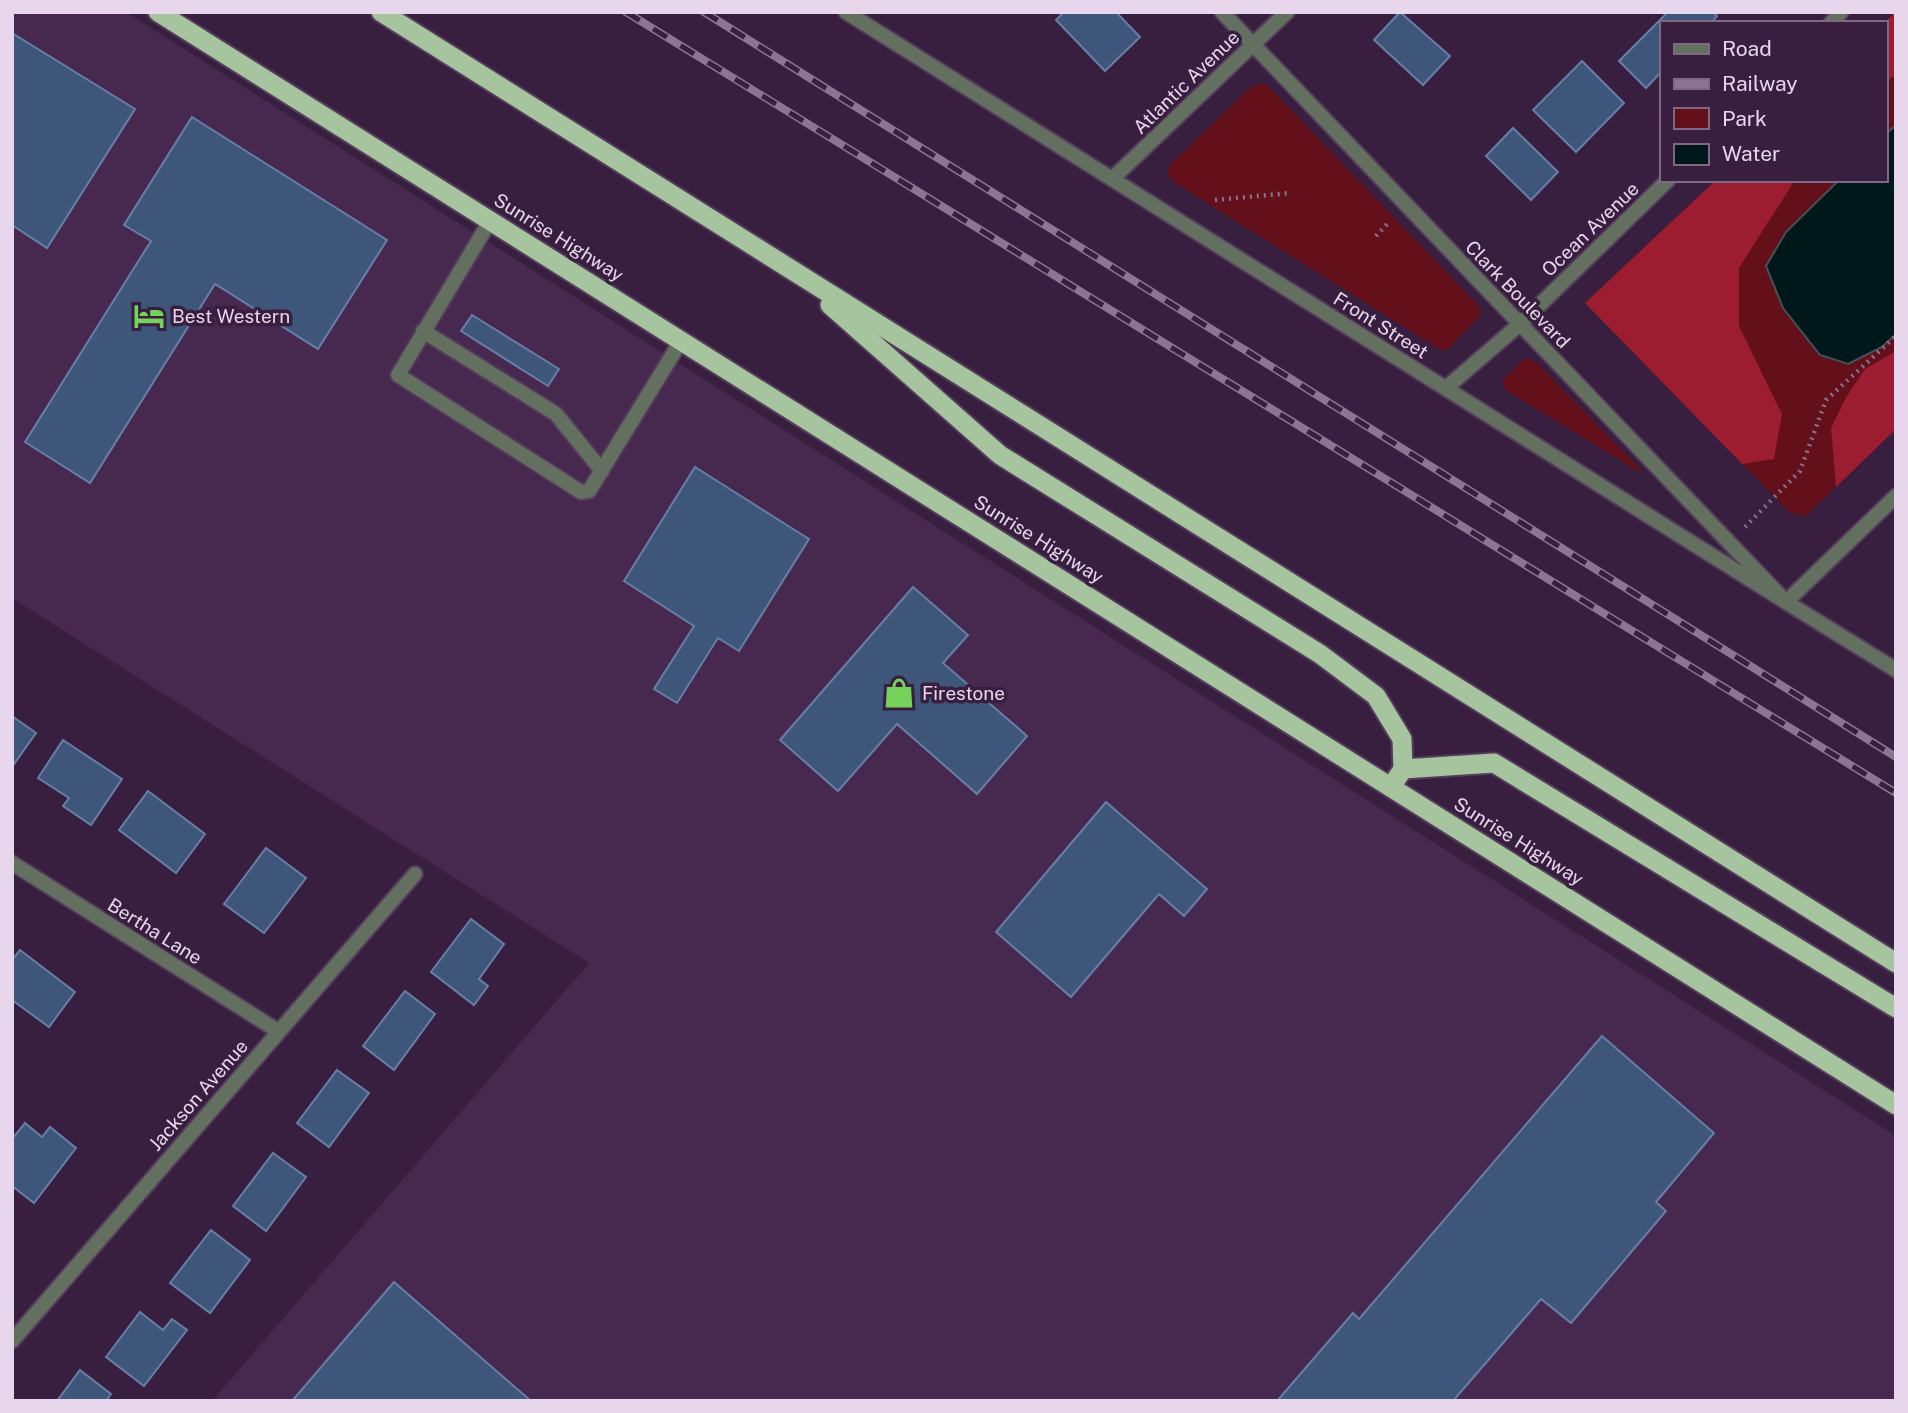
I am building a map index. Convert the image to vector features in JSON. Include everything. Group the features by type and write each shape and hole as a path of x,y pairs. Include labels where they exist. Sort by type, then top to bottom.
{"highway":[{"name":"Sunrise Highway","path":"158,12 1896,1105"},
{"path":"382,12 1896,963"},
{"path":"787,267 1000,455 1320,654 1376,696 1402,738 1404,769 1391,787"},
{"path":"1404,769 1494,763 1896,1008"}],"street":[{"name":"Front Street","path":"846,12 1896,670"},
{"name":"Clark Boulevard","path":"1222,12 1786,602"},
{"name":"Atlantic Avenue","path":"1112,179 1287,12"},
{"name":"Ocean Avenue","path":"1446,388 1520,324 1666,182"},
{"path":"490,221 399,371 401,379 581,492 589,491 681,341"},
{"path":"423,331 556,414 602,471"},
{"path":"1786,602 1896,496"},
{"name":"Bertha Lane","path":"12,863 278,1031"},
{"name":"Jackson Avenue","path":"12,1341 415,874"}],"path":[{"path":"1215,200 1290,193"},
{"path":"1729,543 1800,471 1826,400 1896,337"}],"shaded area":[{"path":"12,12 126,12 1896,1136 1896,1401 212,1401 589,963 12,598"},
{"path":"1896,12 1896,74 1887,81 1887,21"},
{"path":"1714,182 1794,182 1739,268 1739,326 1782,414 1774,459 1742,464 1585,303"},
{"path":"1896,351 1896,429 1836,487 1831,428 1845,399 1865,369"}],"green space":[{"path":"1896,12 1896,429 1806,516 1790,513 1585,303 1714,182 1887,182 1886,21"},
{"path":"1258,84 1266,85 1272,90 1478,305 1480,316 1447,350 1439,349 1172,181 1167,174 1170,165 1249,89"},
{"path":"1526,358 1536,362 1641,473 1504,389 1503,379"}],"water":[{"path":"1896,125 1896,334 1882,347 1848,364 1820,355 1783,308 1766,266 1786,232 1837,182 1887,182 1887,133"}],"building":[{"path":"1064,12 1116,12 1140,37 1105,71 1056,20"},
{"path":"1400,12 1450,56 1423,85 1374,40"},
{"path":"1668,12 1713,12 1717,16 1713,21 1660,21 1660,73 1646,88 1619,61"},
{"path":"12,33 135,109 47,248 12,225"},
{"path":"1582,61 1624,103 1576,152 1533,110"},
{"name":"Best Western","path":"192,117 387,240 318,349 215,284 90,483 25,442 151,241 124,225"},
{"path":"1513,128 1558,172 1531,200 1486,156"},
{"path":"472,315 559,369 548,386 461,331"},
{"path":"695,467 809,539 739,651 718,638 677,703 654,689 694,626 624,581"},
{"name":"Firestone","path":"913,587 968,635 943,663 1027,736 977,794 897,724 838,791 780,740"},
{"path":"12,716 36,733 12,767"},
{"path":"63,740 122,779 91,825 63,806 69,798 38,778"},
{"path":"148,791 205,834 176,873 119,830"},
{"path":"1106,802 1207,889 1184,916 1159,894 1071,997 996,932"},
{"path":"266,848 306,878 264,933 224,904"},
{"path":"471,919 504,944 479,979 488,986 474,1005 431,972"},
{"path":"20,950 75,992 49,1027 12,1000 12,960"},
{"path":"405,991 435,1014 394,1070 363,1046"},
{"path":"1602,1036 1714,1133 1656,1202 1666,1211 1571,1323 1541,1299 1453,1401 1277,1401 1353,1313 1359,1319"},
{"path":"337,1070 369,1093 329,1147 297,1123"},
{"path":"25,1123 42,1137 50,1127 76,1148 34,1203 12,1186 12,1139"},
{"path":"273,1153 306,1177 266,1231 233,1206"},
{"path":"211,1230 250,1260 210,1313 170,1283"},
{"path":"394,1282 531,1401 292,1401"},
{"path":"140,1312 163,1330 172,1319 187,1330 144,1386 106,1357"},
{"path":"80,1370 111,1394 106,1401 57,1401"}],"railway":[{"path":"626,12 1896,793"},
{"path":"704,12 1896,757"}],"place":[{"name":"Best Western","path":"149,316"},
{"name":"Firestone","path":"899,693"}]}
